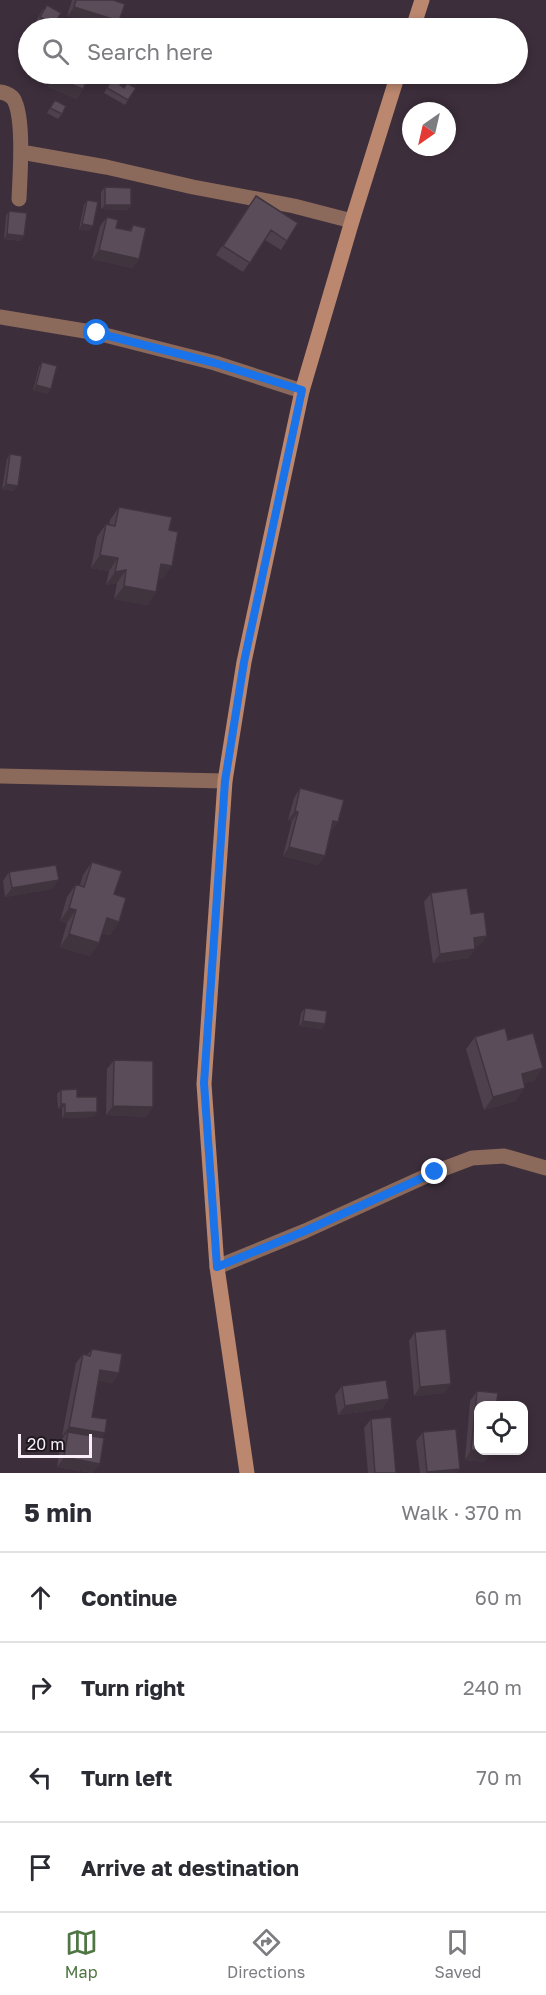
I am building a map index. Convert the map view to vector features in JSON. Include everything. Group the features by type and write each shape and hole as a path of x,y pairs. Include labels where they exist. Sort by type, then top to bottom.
{"street":[{"path":"416,18 422,0"},
{"path":"247,1473 217,1267 204,1083 225,781 244,662 302,390 395,84"},
{"path":"0,92 7,93 15,101 21,152 19,199"},
{"path":"21,152 294,206 352,221"},
{"path":"0,317 97,333 215,363 302,390"},
{"path":"0,776 225,781"},
{"path":"217,1267 472,1158 504,1156 546,1168"}],"building":[{"path":"76,0 113,0 125,4 120,18 109,18 74,7"},
{"path":"47,5 61,13 58,18 40,17"},
{"path":"70,84 85,84 83,89"},
{"path":"109,84 121,84 124,88 129,84 136,88 128,100 107,88"},
{"path":"55,100 66,106 62,114 50,108"},
{"path":"105,187 131,188 131,205 105,205"},
{"path":"256,196 298,223 287,241 271,230 250,263 223,246"},
{"path":"87,200 98,202 93,226 82,224"},
{"path":"9,211 27,213 24,236 7,234"},
{"path":"107,217 118,220 116,228 131,231 133,225 146,228 139,259 99,250"},
{"path":"42,362 57,366 51,389 36,385"},
{"path":"10,454 22,456 18,486 6,484"},
{"path":"119,507 172,517 169,530 178,532 172,566 161,564 156,592 124,586 126,570 115,572 118,558 100,555 106,524 115,526"},
{"path":"300,788 344,800 338,822 333,821 325,856 289,847 298,812 295,811"},
{"path":"92,862 122,871 114,894 126,898 119,922 107,918 99,943 69,934 76,910 69,908 76,884 84,887"},
{"path":"56,865 59,880 12,888 9,872"},
{"path":"467,888 471,914 484,912 487,936 474,938 475,949 440,954 431,893"},
{"path":"305,1008 327,1011 325,1024 303,1021"},
{"path":"505,1028 508,1040 533,1033 543,1068 522,1074 525,1088 493,1097 475,1037"},
{"path":"114,1060 153,1061 153,1107 113,1106"},
{"path":"77,1089 77,1097 97,1097 97,1112 65,1113 65,1104 61,1104 61,1090"},
{"path":"446,1329 451,1384 420,1387 415,1332"},
{"path":"92,1349 122,1354 119,1373 100,1370 92,1417 107,1419 105,1433 69,1427 83,1354 90,1356"},
{"path":"386,1380 389,1399 345,1406 342,1386"},
{"path":"477,1391 498,1393 497,1401 476,1401"},
{"path":"391,1417 396,1473 375,1473 371,1419"},
{"path":"474,1420 474,1450 471,1450"},
{"path":"456,1429 460,1469 427,1472 423,1432"},
{"path":"68,1432 104,1438 100,1464 64,1457"}],"route":[{"path":"97,333 215,363 302,390 244,662 225,781 204,1083 217,1267 305,1231 435,1172"}]}
